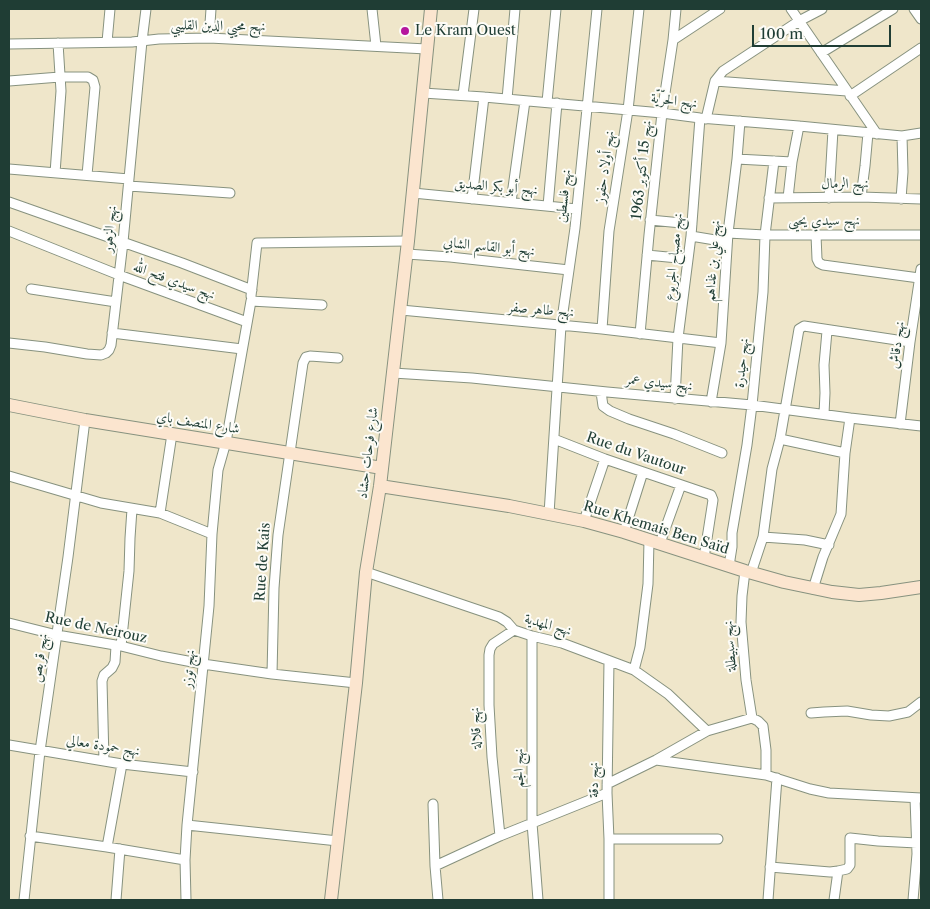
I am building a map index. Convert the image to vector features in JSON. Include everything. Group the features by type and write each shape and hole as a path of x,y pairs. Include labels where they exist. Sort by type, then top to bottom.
{"street":[{"path":"107,42 110,9"},
{"name":"نهج الزهور","path":"9,343 101,355 109,350 123,242 146,9"},
{"path":"209,38 211,9"},
{"path":"372,9 376,46"},
{"name":"شارع فرحات حشاد","path":"331,900 356,683 366,572 380,486 394,373 431,9"},
{"path":"463,96 474,9"},
{"path":"507,99 514,9"},
{"path":"547,102 556,9"},
{"name":"نهج فلسطين","path":"550,514 561,326 577,209 597,9"},
{"name":"نهج أولاد حفوز","path":"602,329 609,231 628,110 639,9"},
{"name":"نهج 15 أكتوبر 1963","path":"640,334 650,220 676,9"},
{"path":"673,40 720,9"},
{"path":"791,9 849,93 872,133 861,196"},
{"path":"715,81 723,71 799,21 822,9"},
{"path":"821,53 893,9"},
{"path":"914,9 921,19"},
{"name":"نهج محيي الدين القليبي","path":"9,44 209,38 427,49"},
{"path":"55,173 60,113 58,43"},
{"path":"715,81 849,93 921,48"},
{"path":"9,81 60,77 88,77 93,80 95,84 87,175"},
{"name":"نهج مصباح الجربوع","path":"675,399 678,338 703,118 715,81"},
{"name":"نهج الحرّيّة","path":"423,93 547,102 902,136 921,133"},
{"path":"472,199 484,97"},
{"path":"511,202 524,100"},
{"path":"548,206 557,103"},
{"name":"نهج علي بن غذاهم","path":"711,402 721,343 727,238 740,121"},
{"path":"788,198 799,126"},
{"path":"829,198 832,130"},
{"path":"901,199 903,172 902,136"},
{"path":"737,159 792,162"},
{"name":"نهج حيدرة","path":"730,566 732,533 752,405 763,292 765,235 774,161"},
{"path":"9,170 87,175 129,183 230,193"},
{"name":"نهج أبو بكر الصديق","path":"413,193 577,209"},
{"name":"نهج الرمال","path":"769,198 861,196 921,199"},
{"path":"9,202 252,290"},
{"path":"650,220 692,224"},
{"name":"نهج سيدي فتح الله","path":"9,231 119,275 247,322"},
{"name":"نهج سيدي يحيى","path":"691,236 727,238 765,235 921,235"},
{"path":"816,235 817,259 819,263 829,266 920,274"},
{"name":"نهج توزر","path":"186,900 185,860 187,825 209,606 212,534 218,470 226,442 247,322 257,243 408,241"},
{"name":"نهج أبو القاسم الشابي","path":"407,254 504,262 569,270"},
{"path":"647,255 688,259"},
{"name":"نهج دقاش","path":"900,424 920,274"},
{"path":"31,289 116,302"},
{"path":"250,301 322,305"},
{"name":"نهج طاهر صفر","path":"401,310 602,329 721,343"},
{"name":"نهج سبيطلة","path":"752,718 740,622 742,596 748,572 763,537 772,469 780,439 799,329 804,326 827,330"},
{"path":"824,414 824,364 827,330 910,342"},
{"path":"112,333 242,349"},
{"name":"Rue de Kais","path":"272,674 274,588 278,535 304,361 306,357 312,356 338,358"},
{"name":"نهج سيدي عمر","path":"394,373 472,378 601,392 752,405 921,426"},
{"path":"601,392 603,406 610,411 722,453"},
{"name":"شارع المنصف باي","path":"9,405 85,420 382,468"},
{"path":"813,589 823,557 841,514 845,453 850,418"},
{"name":"نهج قربص","path":"24,900 40,751 77,495 85,420"},
{"path":"160,513 172,434"},
{"name":"Rue du Vautour","path":"554,439 605,459 708,494 713,500 704,558"},
{"path":"780,439 845,453"},
{"path":"584,521 605,459"},
{"path":"624,532 643,472"},
{"path":"9,476 102,503 160,513 179,519 212,534"},
{"path":"634,670 640,647 654,542 681,485"},
{"name":"Rue Khemais Ben Saïd","path":"380,486 584,521 748,572 813,589 859,595 921,587"},
{"path":"104,761 102,681 115,662 119,646 129,571 132,509"},
{"path":"763,537 805,540 829,545"},
{"name":"نهج المهدية","path":"366,572 499,617 514,630 562,643 634,670 668,694 707,731"},
{"name":"Rue de Neirouz","path":"9,623 57,635 203,664 356,683"},
{"name":"نهج قلالة","path":"500,836 492,757 489,655 492,644 514,630"},
{"name":"نهج الجم","path":"532,636 532,823 538,900"},
{"name":"نهج دقة","path":"609,661 607,788 609,900"},
{"path":"811,713 847,711 889,716 908,712 921,702"},
{"path":"435,866 607,788 707,731 752,718 763,726 766,750 766,775"},
{"name":"نهج حمودة معالي","path":"9,745 122,764 193,772"},
{"path":"656,760 766,775 810,790 829,793 918,798 916,843 919,854 913,900"},
{"path":"107,847 122,764"},
{"path":"768,900 777,778"},
{"path":"434,804 435,866 438,900"},
{"path":"187,825 338,841"},
{"path":"30,836 185,860"},
{"path":"770,867 830,872 848,869 850,865 850,838 916,843"},
{"path":"609,839 718,839"},
{"path":"116,900 120,849"},
{"path":"834,900 838,871"}],"place":[{"name":"Le Kram Ouest","path":"405,31"}]}
